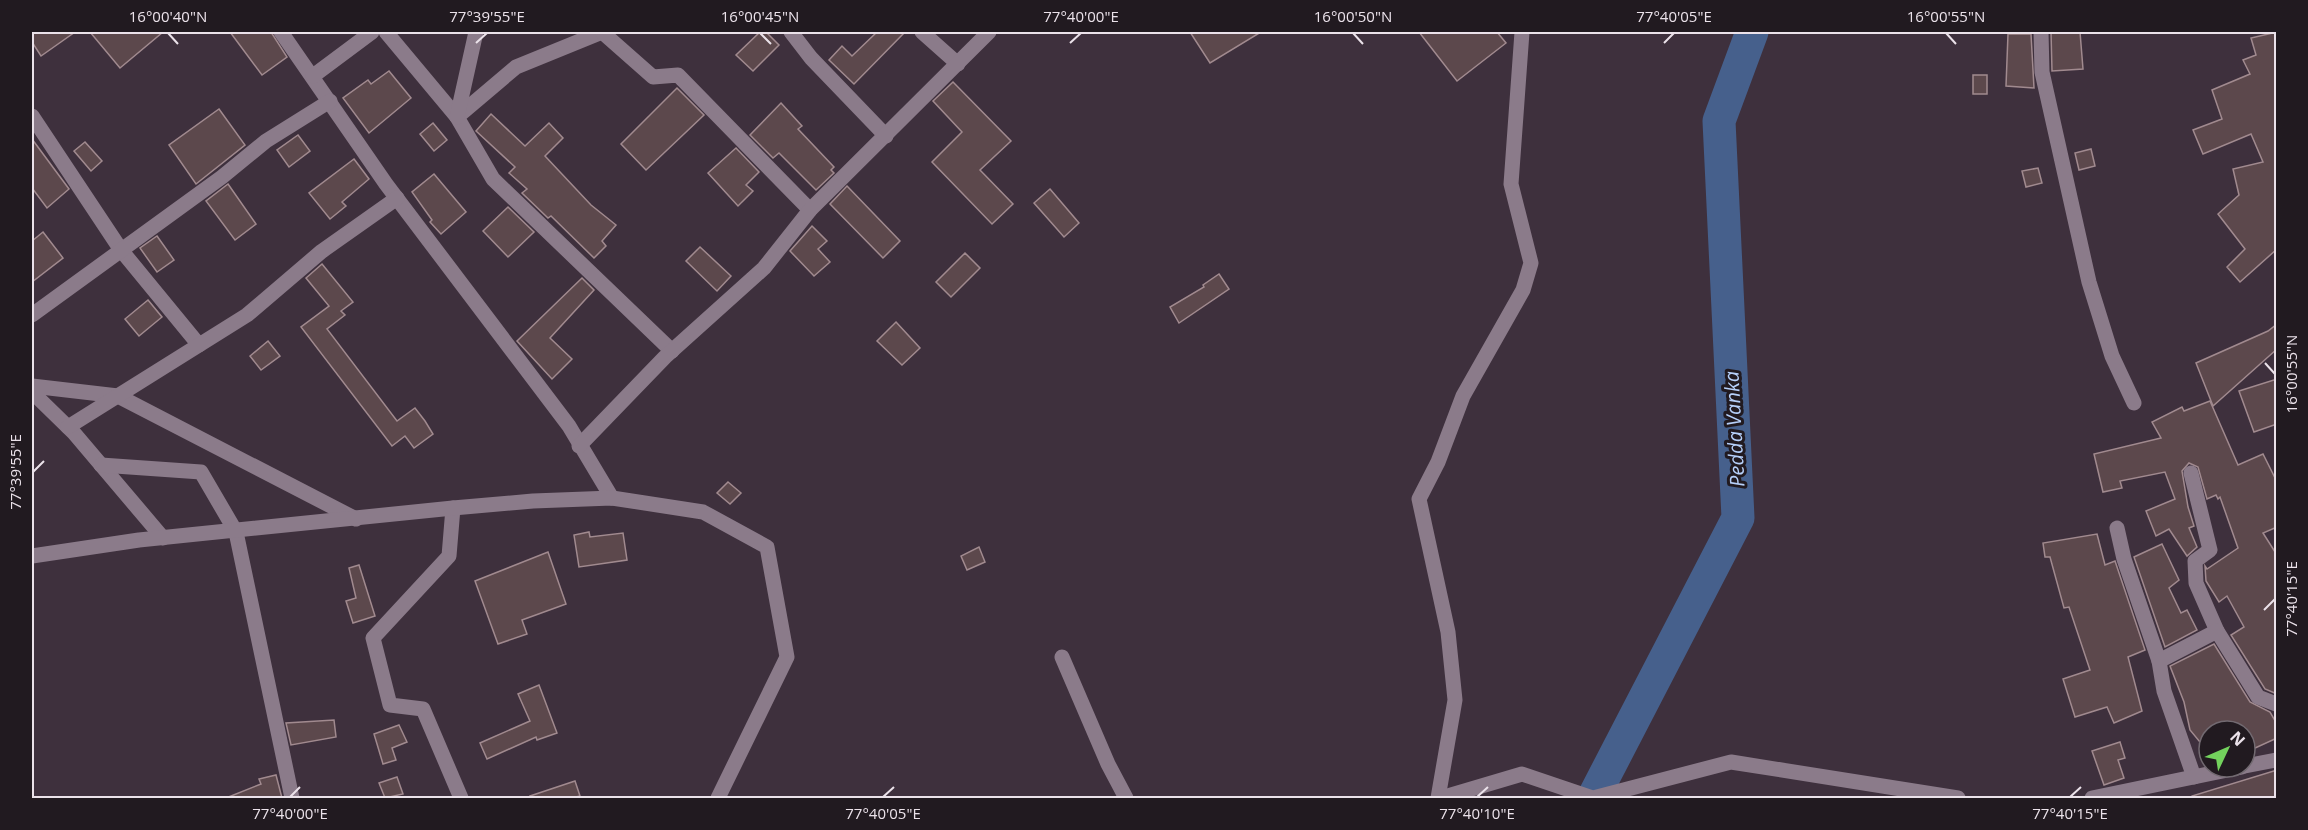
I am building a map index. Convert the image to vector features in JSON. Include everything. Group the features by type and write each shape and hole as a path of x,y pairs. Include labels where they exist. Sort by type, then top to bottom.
{"street":[{"path":"281,32 397,198 569,426 612,498"},
{"path":"313,76 372,32"},
{"path":"386,32 457,117 493,179 672,351"},
{"path":"457,117 476,32"},
{"path":"457,117 516,67 602,32 653,77 678,75 810,210"},
{"path":"791,32 811,58 886,136"},
{"path":"922,32 958,64"},
{"path":"579,446 672,351 764,268 810,210 989,32"},
{"path":"1522,32 1511,184 1531,263 1523,290 1463,396 1438,462 1419,499 1448,632 1455,700 1440,798 1522,774 1593,798 1731,762 1958,798"},
{"path":"2041,32 2042,72 2089,282 2112,356 2134,403"},
{"path":"32,315 222,177 266,141 330,101"},
{"path":"32,116 121,250 199,345"},
{"path":"68,427 247,315 322,251 397,198"},
{"path":"32,386 118,396 356,519"},
{"path":"32,392 68,427 163,538"},
{"path":"101,465 201,472 236,532 292,798"},
{"path":"2191,473 2210,550 2195,561 2196,583 2217,632 2258,698 2277,704"},
{"path":"32,556 163,538 533,501 612,498 703,512 767,547 788,657 718,798"},
{"path":"453,508 450,556 374,638 390,705 423,709 461,798"},
{"path":"2117,528 2127,568 2158,661 2164,691 2194,777"},
{"path":"2158,661 2217,632"},
{"path":"1062,657 1108,764 1126,798"},
{"path":"2257,764 2277,760"},
{"path":"2092,798 2197,776"}],"building":[{"path":"32,32 75,32 41,56 32,42"},
{"path":"90,32 163,32 120,68"},
{"path":"230,32 271,32 287,57 262,75"},
{"path":"760,32 766,32 779,45 753,71 736,55"},
{"path":"877,32 905,32 854,84 829,60 842,46 852,56"},
{"path":"1190,32 1261,32 1210,63"},
{"path":"1419,32 1497,32 1506,43 1457,81"},
{"path":"2051,32 2080,32 2083,69 2052,71"},
{"path":"2277,32 2277,249 2240,282 2227,267 2245,249 2218,214 2239,195 2233,169 2263,162 2251,134 2203,154 2193,130 2222,119 2212,90 2250,74 2243,60 2256,55 2251,38"},
{"path":"2008,34 2031,34 2034,88 2006,86"},
{"path":"389,71 411,98 369,133 343,98 368,80 371,84"},
{"path":"1973,75 1987,75 1987,94 1973,94"},
{"path":"953,82 1011,141 980,170 1013,204 992,224 932,162 962,132 933,101"},
{"path":"677,88 704,115 646,170 621,144"},
{"path":"781,103 802,126 798,129 834,167 831,170 834,173 816,190 779,153 773,158 750,135"},
{"path":"219,109 245,145 196,184 169,145"},
{"path":"491,114 525,146 549,123 563,138 545,156 591,205 616,225 602,241 606,246 594,258 551,216 548,218 522,193 527,189 509,173 515,167 476,131"},
{"path":"433,123 447,140 434,151 420,134"},
{"path":"298,135 310,151 289,167 277,150"},
{"path":"32,139 69,189 47,208 32,188"},
{"path":"85,142 102,161 91,171 74,151"},
{"path":"736,148 759,172 746,185 753,191 738,206 708,173"},
{"path":"2091,149 2095,166 2079,170 2075,153"},
{"path":"354,159 369,179 342,202 346,206 330,219 309,193"},
{"path":"2038,168 2042,183 2026,187 2022,171"},
{"path":"434,174 466,212 441,234 430,222 432,220 412,192"},
{"path":"228,184 256,224 235,240 206,201"},
{"path":"847,186 900,241 883,258 830,204"},
{"path":"1050,189 1079,223 1064,237 1034,203"},
{"path":"508,207 534,232 508,257 483,231"},
{"path":"812,226 827,241 818,249 830,262 814,276 790,251"},
{"path":"43,232 63,258 32,282 32,241"},
{"path":"157,236 174,260 157,272 140,248"},
{"path":"700,247 731,276 717,291 686,261"},
{"path":"965,253 980,268 951,297 936,282"},
{"path":"322,264 353,302 341,311 345,315 327,329 397,421 415,408 425,421 433,434 414,448 405,436 392,446 301,327 329,306 306,278"},
{"path":"1219,274 1229,289 1179,323 1170,307 1204,287 1203,285"},
{"path":"582,278 594,290 550,338 572,359 552,379 517,341"},
{"path":"148,300 162,317 139,336 125,319"},
{"path":"896,322 920,348 902,365 877,341"},
{"path":"2277,324 2277,349 2213,406 2196,363 2268,331"},
{"path":"268,341 280,356 261,370 250,356"},
{"path":"2277,379 2277,424 2254,432 2239,391"},
{"path":"2210,401 2238,465 2263,454 2277,482 2277,527 2263,533 2277,555 2277,694 2265,689 2231,635 2244,627 2227,596 2219,602 2206,581 2205,566 2207,569 2238,548 2220,497 2218,499 2216,495 2207,499 2198,467 2189,463 2182,471 2188,507 2194,526 2189,528 2197,547 2187,556 2169,529 2156,536 2146,511 2175,499 2165,472 2120,481 2122,488 2103,492 2094,454 2161,438 2152,422 2182,407 2184,411"},
{"path":"728,482 741,493 730,504 717,493"},
{"path":"589,532 590,537 623,533 627,560 579,567 574,535"},
{"path":"2097,534 2105,565 2115,561 2145,650 2128,657 2142,711 2114,723 2107,707 2075,717 2063,679 2090,670 2069,607 2064,608 2050,557 2045,557 2043,543"},
{"path":"2162,544 2179,580 2169,588 2181,613 2187,610 2197,630 2165,647 2134,557"},
{"path":"979,547 985,562 967,570 961,556"},
{"path":"548,552 566,604 522,620 527,634 498,644 475,581"},
{"path":"359,565 375,616 353,623 346,601 356,598 349,568"},
{"path":"2214,644 2250,702 2270,712 2277,724 2277,738 2257,747 2257,719 2197,719 2197,738 2190,730 2184,702 2170,666"},
{"path":"539,685 557,733 537,740 536,737 487,759 480,743 530,721 518,694"},
{"path":"334,720 336,737 291,745 286,723"},
{"path":"399,725 407,742 392,748 396,760 383,764 374,734"},
{"path":"2120,742 2125,758 2118,760 2124,778 2104,785 2092,751"},
{"path":"2277,770 2277,798 2192,798 2192,796 2248,779 2257,779 2257,776"},
{"path":"276,775 282,798 226,798 261,784 259,779"},
{"path":"397,777 403,794 385,798 379,783"},
{"path":"575,781 580,796 531,798 530,796"}],"waterway":[{"name":"Pedda Vanka","path":"1593,798 1738,518 1719,121 1752,32"}]}
